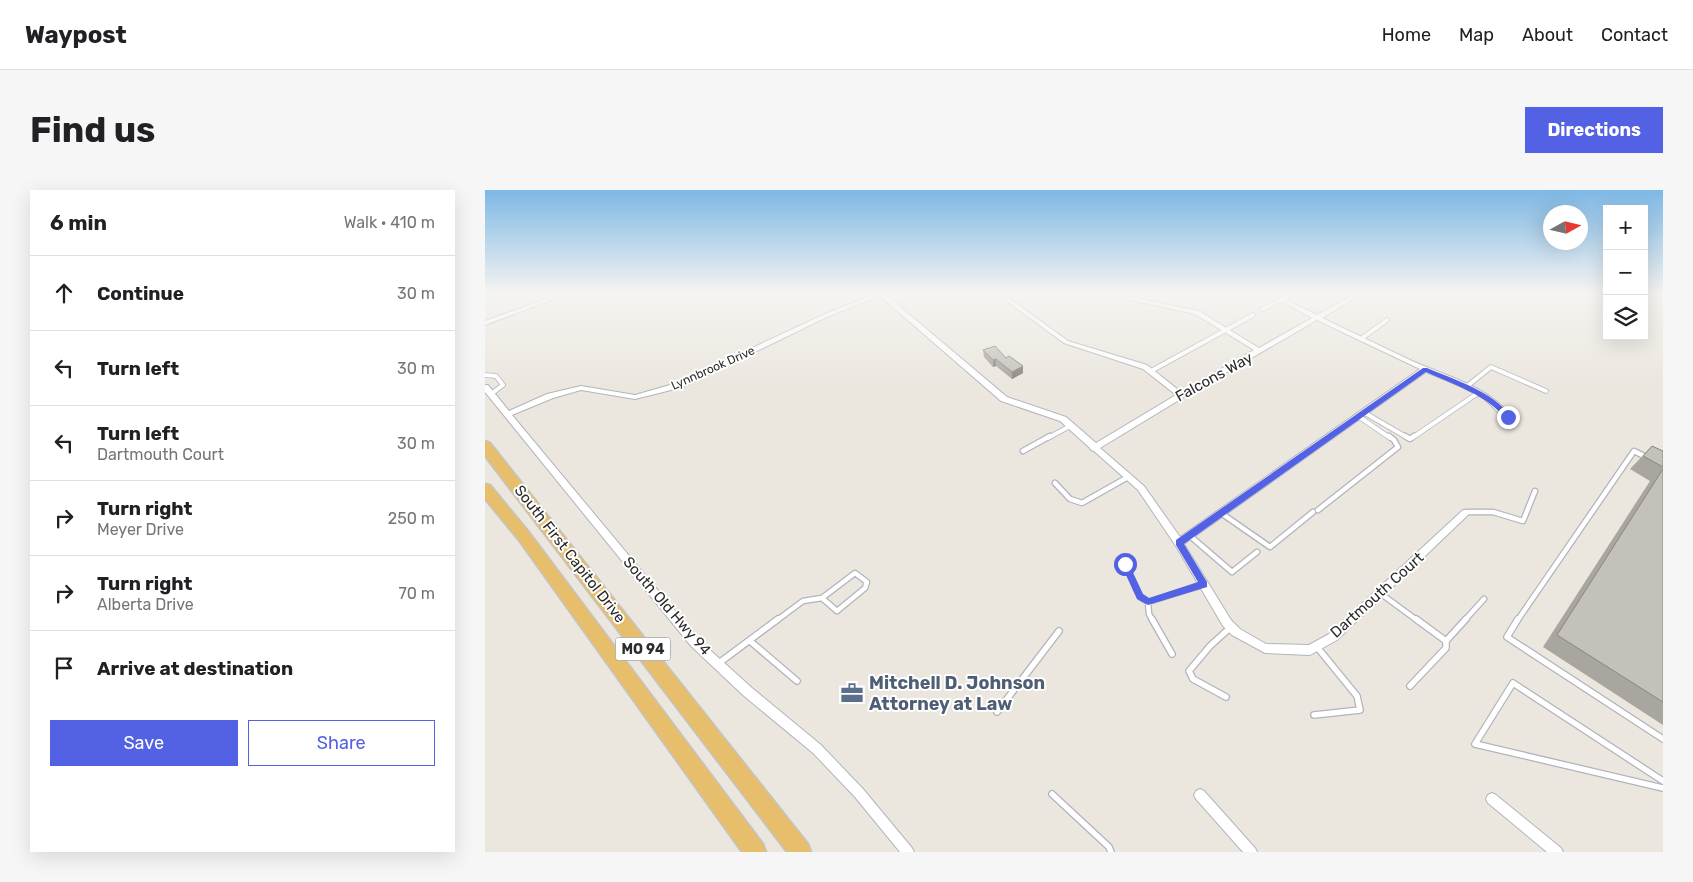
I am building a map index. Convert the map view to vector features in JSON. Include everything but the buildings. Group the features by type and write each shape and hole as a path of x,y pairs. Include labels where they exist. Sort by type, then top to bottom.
{"highway":[{"name":"South First Capitol Drive","path":"485,446 800,852"},
{"name":"South First Capitol Drive","path":"485,489 523,535 755,852"}],"street":[{"name":"Lynnbrook Drive","path":"508,414 551,396 581,388 635,397 680,385 808,324"},
{"name":"Dartmouth Court","path":"917,324 1004,399 1063,419 1141,488 1179,543 1231,627 1265,648 1310,650 1333,637 1466,512"},
{"path":"1041,324 1066,342 1145,367 1181,395"},
{"path":"1216,324 1260,351"},
{"name":"Falcons Way","path":"1094,448 1181,395 1306,324"},
{"path":"1329,324 1478,393 1501,408 1508,417"},
{"path":"1179,543 1425,369"},
{"name":"South Old Hwy 94","path":"488,391 695,643 817,749 859,794 908,852"},
{"path":"1200,795 1251,852"},
{"path":"1492,799 1557,852"}],"lane":[{"path":"1151,371 1237,324"},
{"path":"1361,339 1382,324"},
{"path":"1466,388 1491,367 1546,391"},
{"path":"485,375 493,374 501,379 503,385 488,391"},
{"path":"1362,415 1410,439 1478,393"},
{"path":"1221,513 1270,547 1398,447 1394,440 1362,415"},
{"path":"1023,451 1071,426"},
{"path":"1648,458 1634,451 1539,587 1507,637 1663,739"},
{"path":"1055,483 1070,499 1081,503 1128,477"},
{"path":"1466,512 1493,512 1523,521 1527,517 1535,491"},
{"path":"1189,535 1232,572 1257,552"},
{"path":"1125,564 1140,597 1148,602 1204,584"},
{"path":"718,664 803,601 822,598 855,573 867,582 865,588 837,611 822,598"},
{"path":"1380,594 1445,641 1446,648 1410,686"},
{"path":"1445,641 1484,599"},
{"path":"1148,602 1149,614 1172,654"},
{"path":"1226,697 1193,680 1189,672 1210,646 1231,627"},
{"path":"997,712 1059,631"},
{"path":"750,641 797,681"},
{"path":"1314,715 1352,713 1360,710 1357,696 1317,647"},
{"path":"1663,781 1513,683 1475,744 1663,788"},
{"path":"1052,794 1109,847 1111,852"}],"place":[{"name":"Mitchell D. Johnson Attorney at Law","path":"852,693"}],"route":[{"path":"1125,564 1140,597 1148,602 1204,584 1179,543 1425,369 1478,393 1501,408 1508,417"}]}
